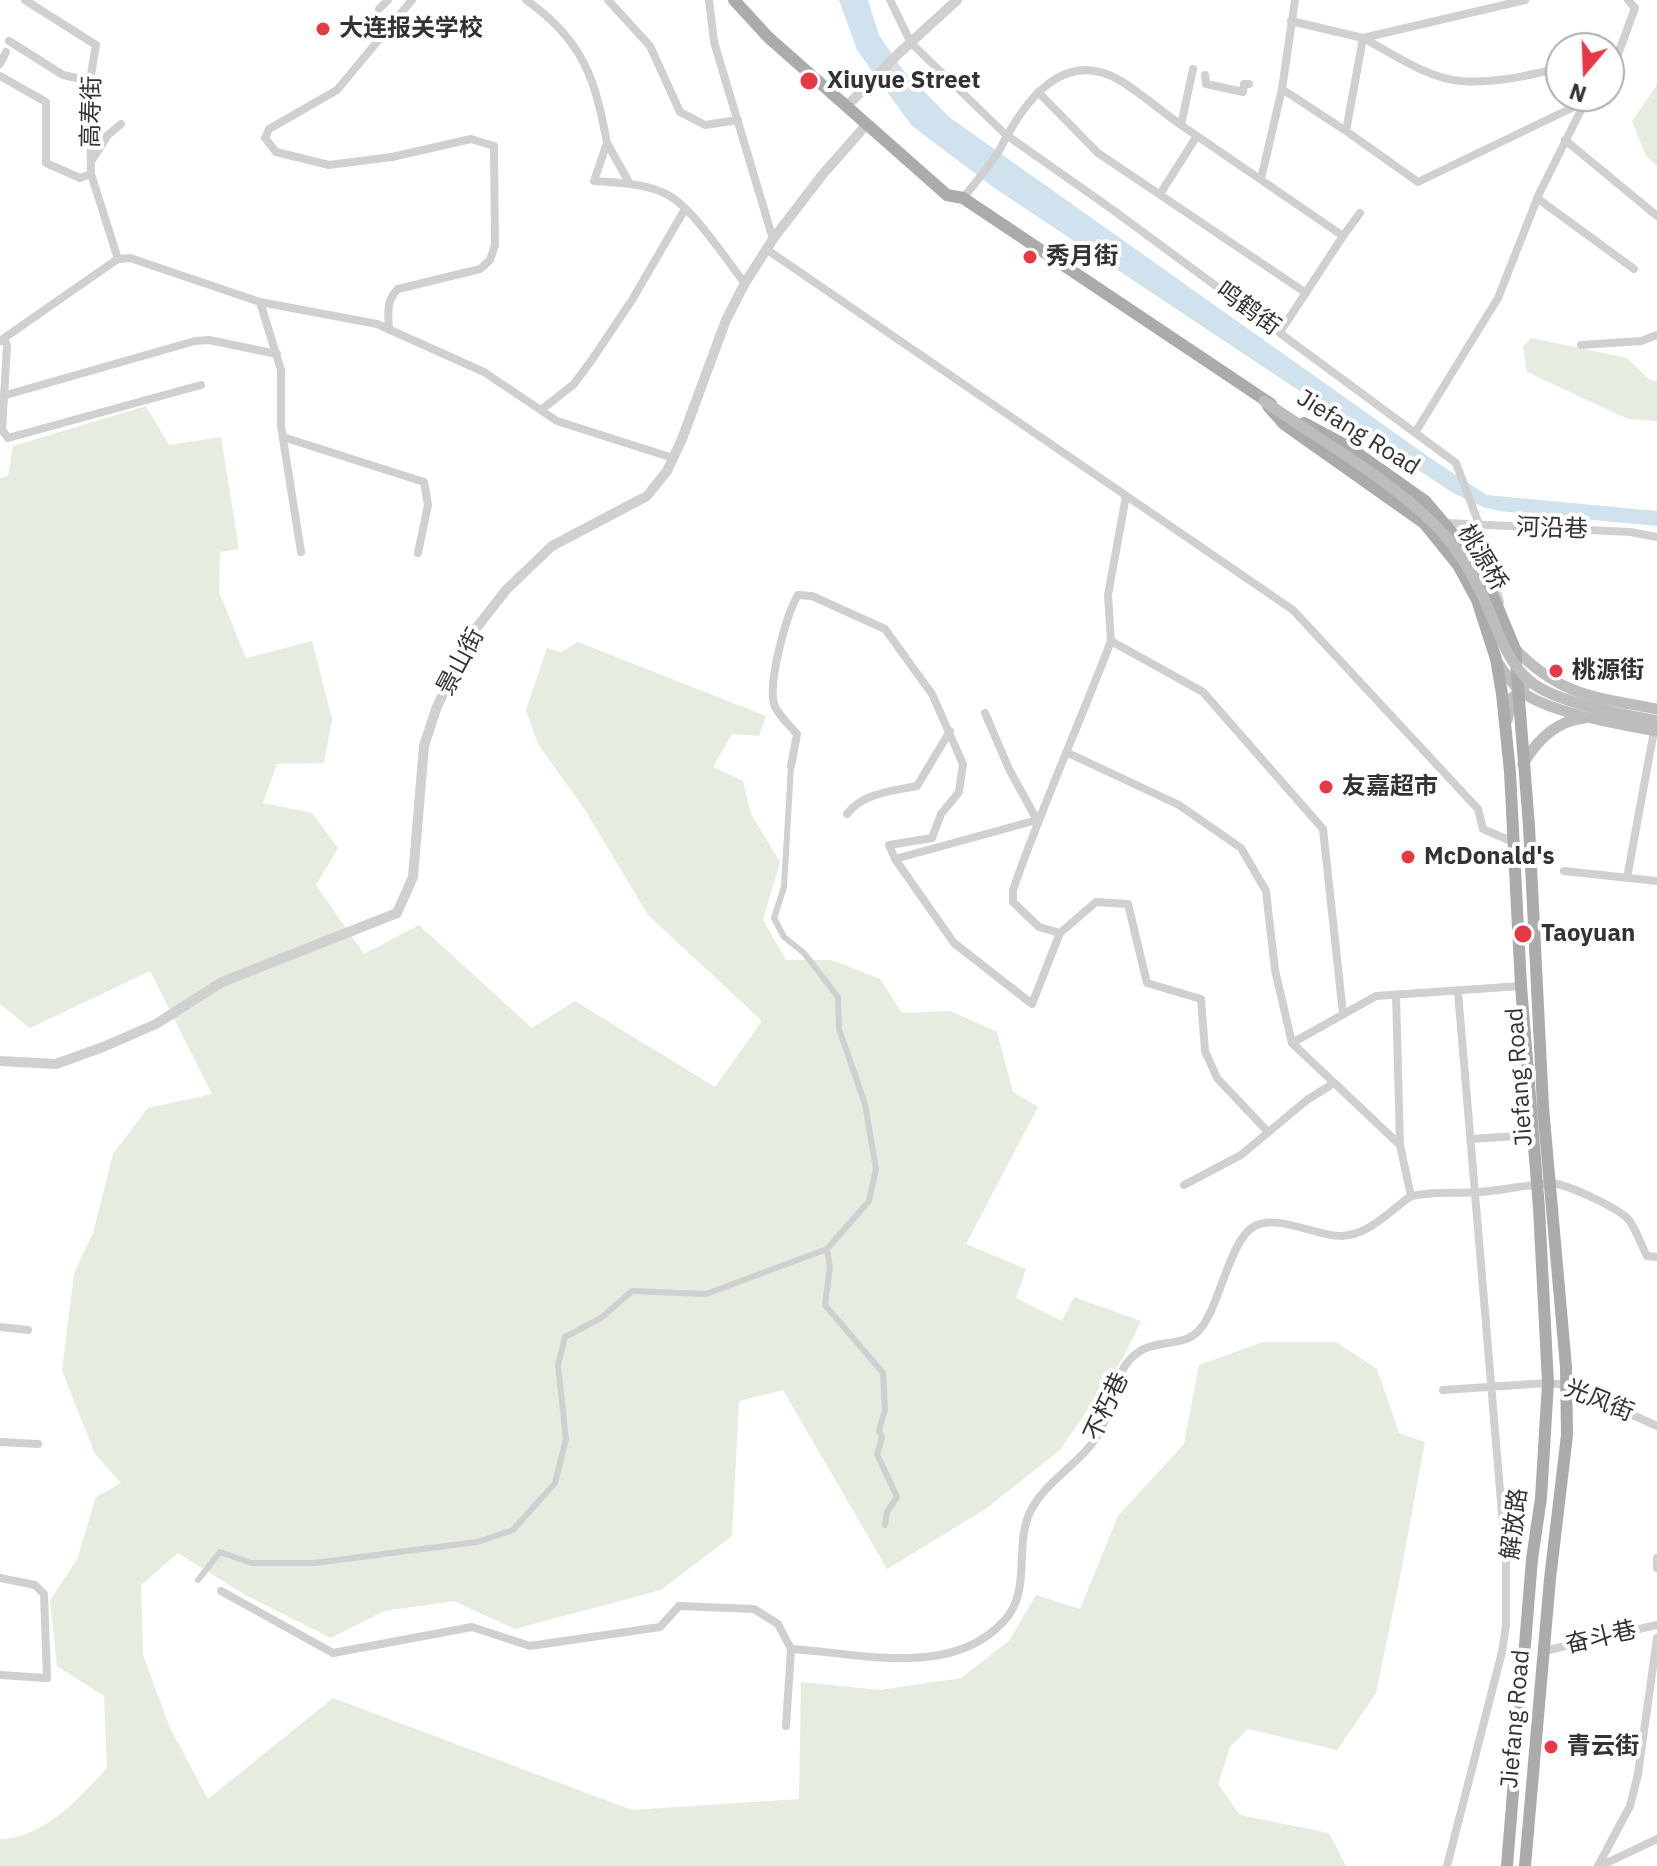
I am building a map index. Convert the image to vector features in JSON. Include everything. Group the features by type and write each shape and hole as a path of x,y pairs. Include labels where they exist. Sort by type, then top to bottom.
{"main road":[{"name":"Jiefang Road","path":"734,0 768,37 947,195 963,198 1264,401 1347,446 1425,501 1447,523 1481,567 1507,625 1515,649 1519,690 1542,1090 1566,1385 1567,1435 1525,1866"},
{"name":"Jiefang Road","path":"1264,401 1284,424 1424,523 1458,565 1471,588 1496,659 1506,728 1521,986 1537,1186"},
{"name":"桃源桥","path":"1264,401 1348,457 1437,527 1459,553 1512,661 1529,681 1563,698 1656,728"},
{"path":"1515,649 1534,669 1558,685 1592,697"},
{"path":"1496,659 1519,690 1545,704 1593,717 1656,728"},
{"path":"1506,728 1509,706 1519,690 1532,688 1657,709"},
{"path":"1523,764 1533,746 1556,726 1574,719 1593,717"},
{"name":"解放路","path":"1507,1866 1532,1559 1541,1498 1548,1383 1537,1186"}],"street":[{"name":"高寿街","path":"25,0 96,45 90,81 91,174 118,259"},
{"path":"379,9 388,0"},
{"path":"389,330 388,305 392,294 398,289 480,269 490,260 495,245 494,146 471,139 392,157 329,165 276,152 265,138 269,129 337,90 412,0"},
{"path":"526,0 549,16 586,66 597,93 607,143 630,184"},
{"path":"608,0 650,46 680,112 705,125 738,120"},
{"path":"709,0 714,42 773,239"},
{"name":"鸣鹤街","path":"890,0 911,43 1005,134 1456,463 1480,527 1507,625"},
{"path":"847,106 957,0"},
{"path":"1261,179 1282,89 1295,0"},
{"path":"1363,38 1525,0"},
{"path":"1624,32 1635,8 1628,0"},
{"path":"1291,21 1363,38 1410,63 1459,81 1508,79 1545,71"},
{"path":"1346,131 1363,38"},
{"path":"9,41 63,75 90,81"},
{"path":"0,64 6,52"},
{"path":"963,198 1000,149 1005,134 1038,92 1059,75 1089,69 1119,80 1343,236"},
{"path":"1181,125 1193,69"},
{"path":"1205,75 1206,84 1243,92 1244,84 1249,84"},
{"path":"0,76 46,102 46,163 80,178 91,174"},
{"path":"1282,89 1346,131 1391,170 1418,182 1560,112"},
{"path":"1038,92 1098,153 1306,293"},
{"path":"1415,433 1498,298 1537,198 1579,112"},
{"path":"91,162 108,135 121,124"},
{"name":"景山街","path":"0,1061 56,1064 103,1047 156,1024 222,982 397,913 413,877 424,746 436,709 470,636 507,589 552,546 647,496 667,471 726,320 745,283 773,239 828,167 867,124"},
{"path":"1160,194 1197,136"},
{"path":"1565,140 1657,216"},
{"path":"607,143 594,181 630,184 668,195 685,209 745,283"},
{"path":"1537,198 1634,269"},
{"path":"541,410 574,384 591,361 632,300 685,209"},
{"path":"1280,332 1360,213"},
{"path":"766,249 1293,610 1478,809 1483,829 1513,842"},
{"path":"201,385 8,438 2,430 7,346 2,340 118,259 130,258 260,302 377,324 484,372 557,421 673,458"},
{"path":"260,302 281,370 283,437 301,552"},
{"path":"1581,345 1641,341 1657,335"},
{"path":"6,395 195,341 209,340 277,354"},
{"path":"283,437 424,482 428,505 418,553"},
{"path":"1060,933 1039,927 1013,902 1013,890 1037,820 1068,753 1111,641 1108,595 1126,496"},
{"name":"河沿巷","path":"1447,523 1630,532 1657,537"},
{"path":"198,1580 220,1552 251,1563 314,1563 477,1542 513,1530 555,1483 566,1439 558,1365 565,1337 601,1318 632,1291 706,1294 827,1249 869,1201 876,1169 865,1104 839,1029 838,997 804,953 784,937 774,918 784,887 791,766 797,734 774,706 774,686 784,624 798,595 812,596 885,629 932,694 950,731 963,764 959,792 941,814 932,838 889,845 895,859 954,943 1032,1004 1060,933 1096,902 1128,904 1147,983 1201,999 1205,1051 1217,1078 1268,1132"},
{"path":"1111,641 1203,692 1323,829 1343,1014"},
{"path":"985,713 1009,769 1037,820"},
{"path":"1627,878 1656,728"},
{"path":"847,814 855,803 877,794 917,786 950,731"},
{"path":"1068,753 1179,805 1241,848 1266,891 1275,970 1292,1043 1400,1145"},
{"path":"895,859 1037,820"},
{"path":"1564,871 1657,881"},
{"path":"1292,1043 1376,996 1521,986"},
{"path":"1447,1866 1495,1687 1506,1625 1506,1561 1493,1387 1458,992"},
{"path":"1396,995 1400,1145 1411,1196 1558,1184 1628,1219 1652,1257"},
{"path":"1184,1185 1241,1155 1307,1100 1334,1083"},
{"path":"1471,1139 1532,1135"},
{"name":"不朽巷","path":"791,1649 923,1659 969,1648 1005,1620 1017,1594 1023,1570 1024,1531 1030,1511 1044,1492 1081,1458 1098,1435 1125,1365 1141,1350 1183,1341 1200,1329 1242,1236 1254,1226 1266,1222 1340,1236 1366,1230 1411,1196"},
{"path":"827,1249 830,1267 825,1305 883,1373 885,1410 877,1454 897,1497 887,1512 885,1525"},
{"path":"0,1327 28,1330"},
{"name":"光风街","path":"1443,1390 1548,1383 1566,1385 1657,1426"},
{"path":"0,1442 38,1444"},
{"path":"1657,1558 1657,1568"},
{"path":"0,1578 35,1585 44,1594 47,1678 0,1675"},
{"path":"221,1591 333,1653 472,1627 530,1646 660,1627 679,1606 754,1609 778,1624 791,1649 786,1726"},
{"name":"奋斗巷","path":"1544,1651 1657,1625"},
{"path":"1599,1866 1630,1806 1638,1774 1657,1638"},
{"path":"1599,1866 1657,1839"}],"shaded area":[{"path":"1657,85 1657,166 1646,156 1632,121"},
{"path":"1531,338 1627,358 1649,379 1657,382 1657,421 1628,419 1527,372 1523,347"},
{"path":"146,406 169,445 221,437 239,549 220,552 219,592 246,658 312,641 332,719 324,763 277,764 263,803 312,813 338,848 316,885 364,954 419,925 532,1028 575,1001 715,1087 762,1021 648,915 585,810 538,744 526,710 547,648 561,652 578,642 766,716 759,736 732,734 713,767 743,781 751,814 780,862 763,920 786,960 832,960 880,979 902,1013 950,1011 997,1032 1013,1092 1038,1107 966,1244 1026,1269 1016,1298 1062,1321 1074,1297 1141,1321 1123,1358 1060,1450 987,1508 887,1569 783,1390 739,1401 732,1536 661,1590 515,1629 454,1601 384,1611 331,1638 247,1596 178,1553 141,1585 143,1655 170,1728 208,1799 333,1698 632,1810 799,1799 801,1682 880,1690 961,1678 1009,1641 1036,1595 1080,1609 1118,1516 1184,1444 1199,1365 1263,1342 1336,1342 1377,1369 1399,1433 1425,1442 1376,1693 1337,1750 1248,1729 1230,1747 1218,1784 1240,1815 1329,1833 1346,1866 0,1866 0,1839 32,1832 60,1815 107,1768 104,1696 57,1666 50,1601 77,1559 96,1497 121,1483 95,1454 62,1371 74,1273 93,1233 113,1154 148,1108 212,1094 150,971 30,1028 0,1004 0,478 8,476 13,446"}],"water":[{"path":"839,0 868,0 879,35 902,69 949,117 1487,495 1657,511 1657,526 1499,511 1453,493 993,187 911,125 857,50"}],"place":[{"name":"大连报关学校","path":"323,29"},
{"name":"Xiuyue Street","path":"809,81"},
{"name":"秀月街","path":"1030,257"},
{"name":"桃源街","path":"1556,671"},
{"name":"友嘉超市","path":"1326,787"},
{"name":"McDonald's","path":"1408,857"},
{"name":"Taoyuan","path":"1523,934"},
{"name":"青云街","path":"1551,1747"}]}
